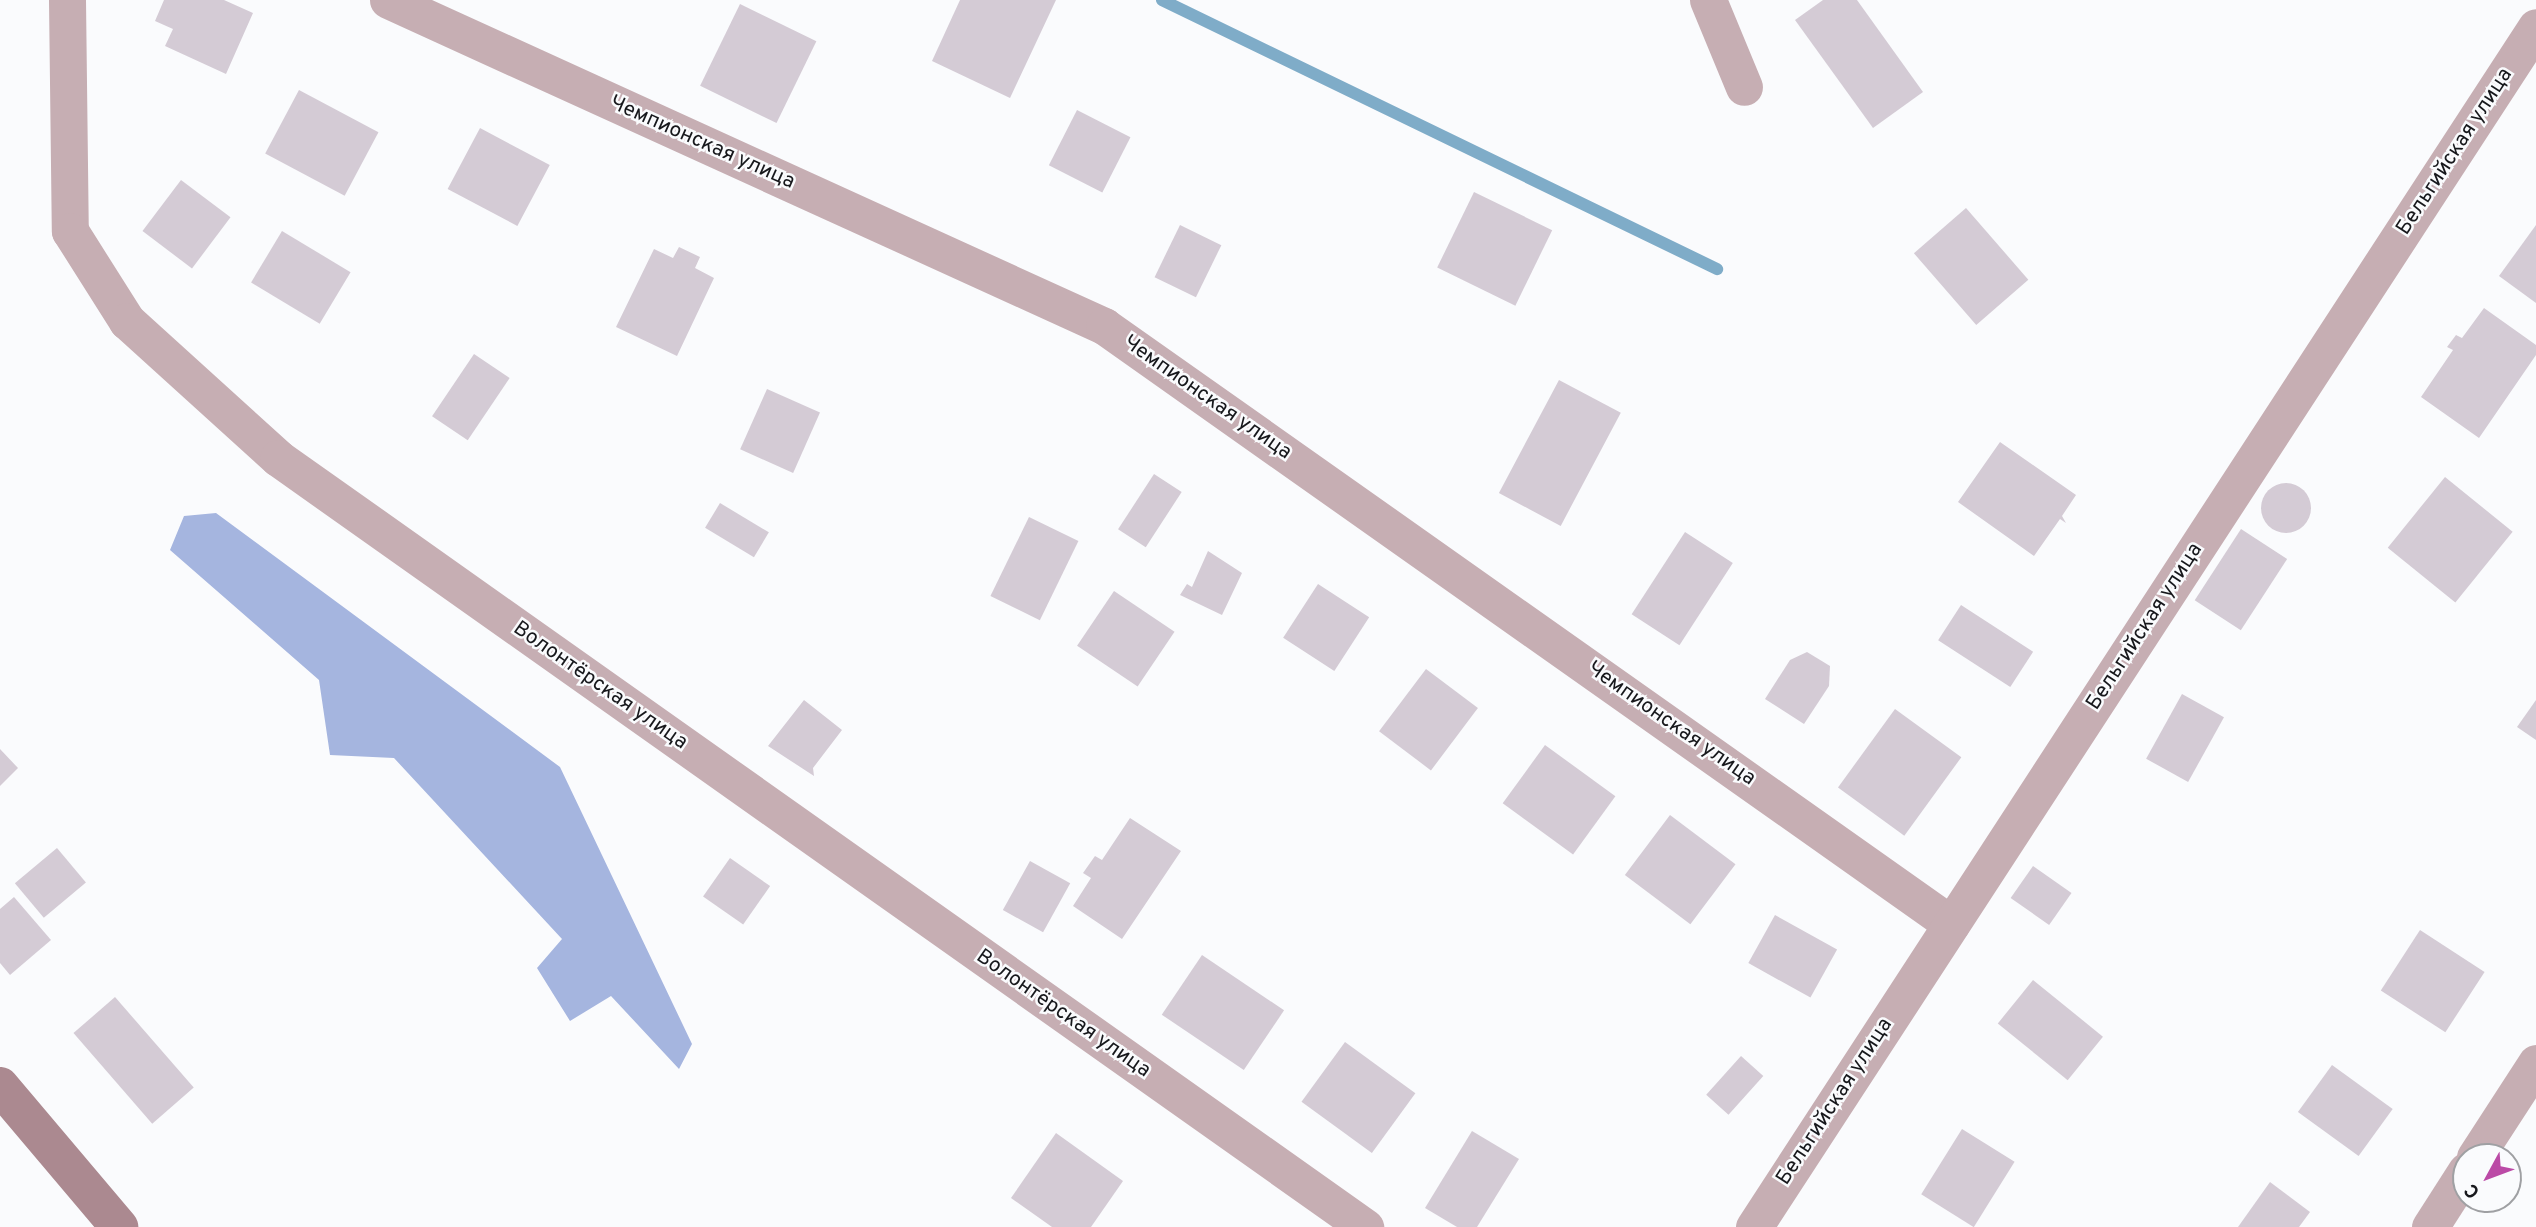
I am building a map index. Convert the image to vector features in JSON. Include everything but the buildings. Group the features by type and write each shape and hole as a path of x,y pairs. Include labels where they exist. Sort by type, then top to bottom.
{"main road":[{"path":"0,1086 119,1227"}],"street":[{"name":"Волонтёрская улица","path":"67,0 70,231 127,321 278,458 1365,1227"},
{"name":"Чемпионская улица","path":"388,0 1104,326 1951,924"},
{"path":"1709,0 1744,87"},
{"name":"Бельгийская улица","path":"1754,1227 2536,27"},
{"path":"2484,1143 2536,1063"},
{"path":"2430,1227 2452,1193"}],"shaded area":[{"path":"216,513 560,767 692,1044 679,1069 611,996 570,1021 537,968 562,939 394,758 330,755 319,680 170,550 184,516"}],"waterway":[{"path":"1162,0 1717,269"}]}
